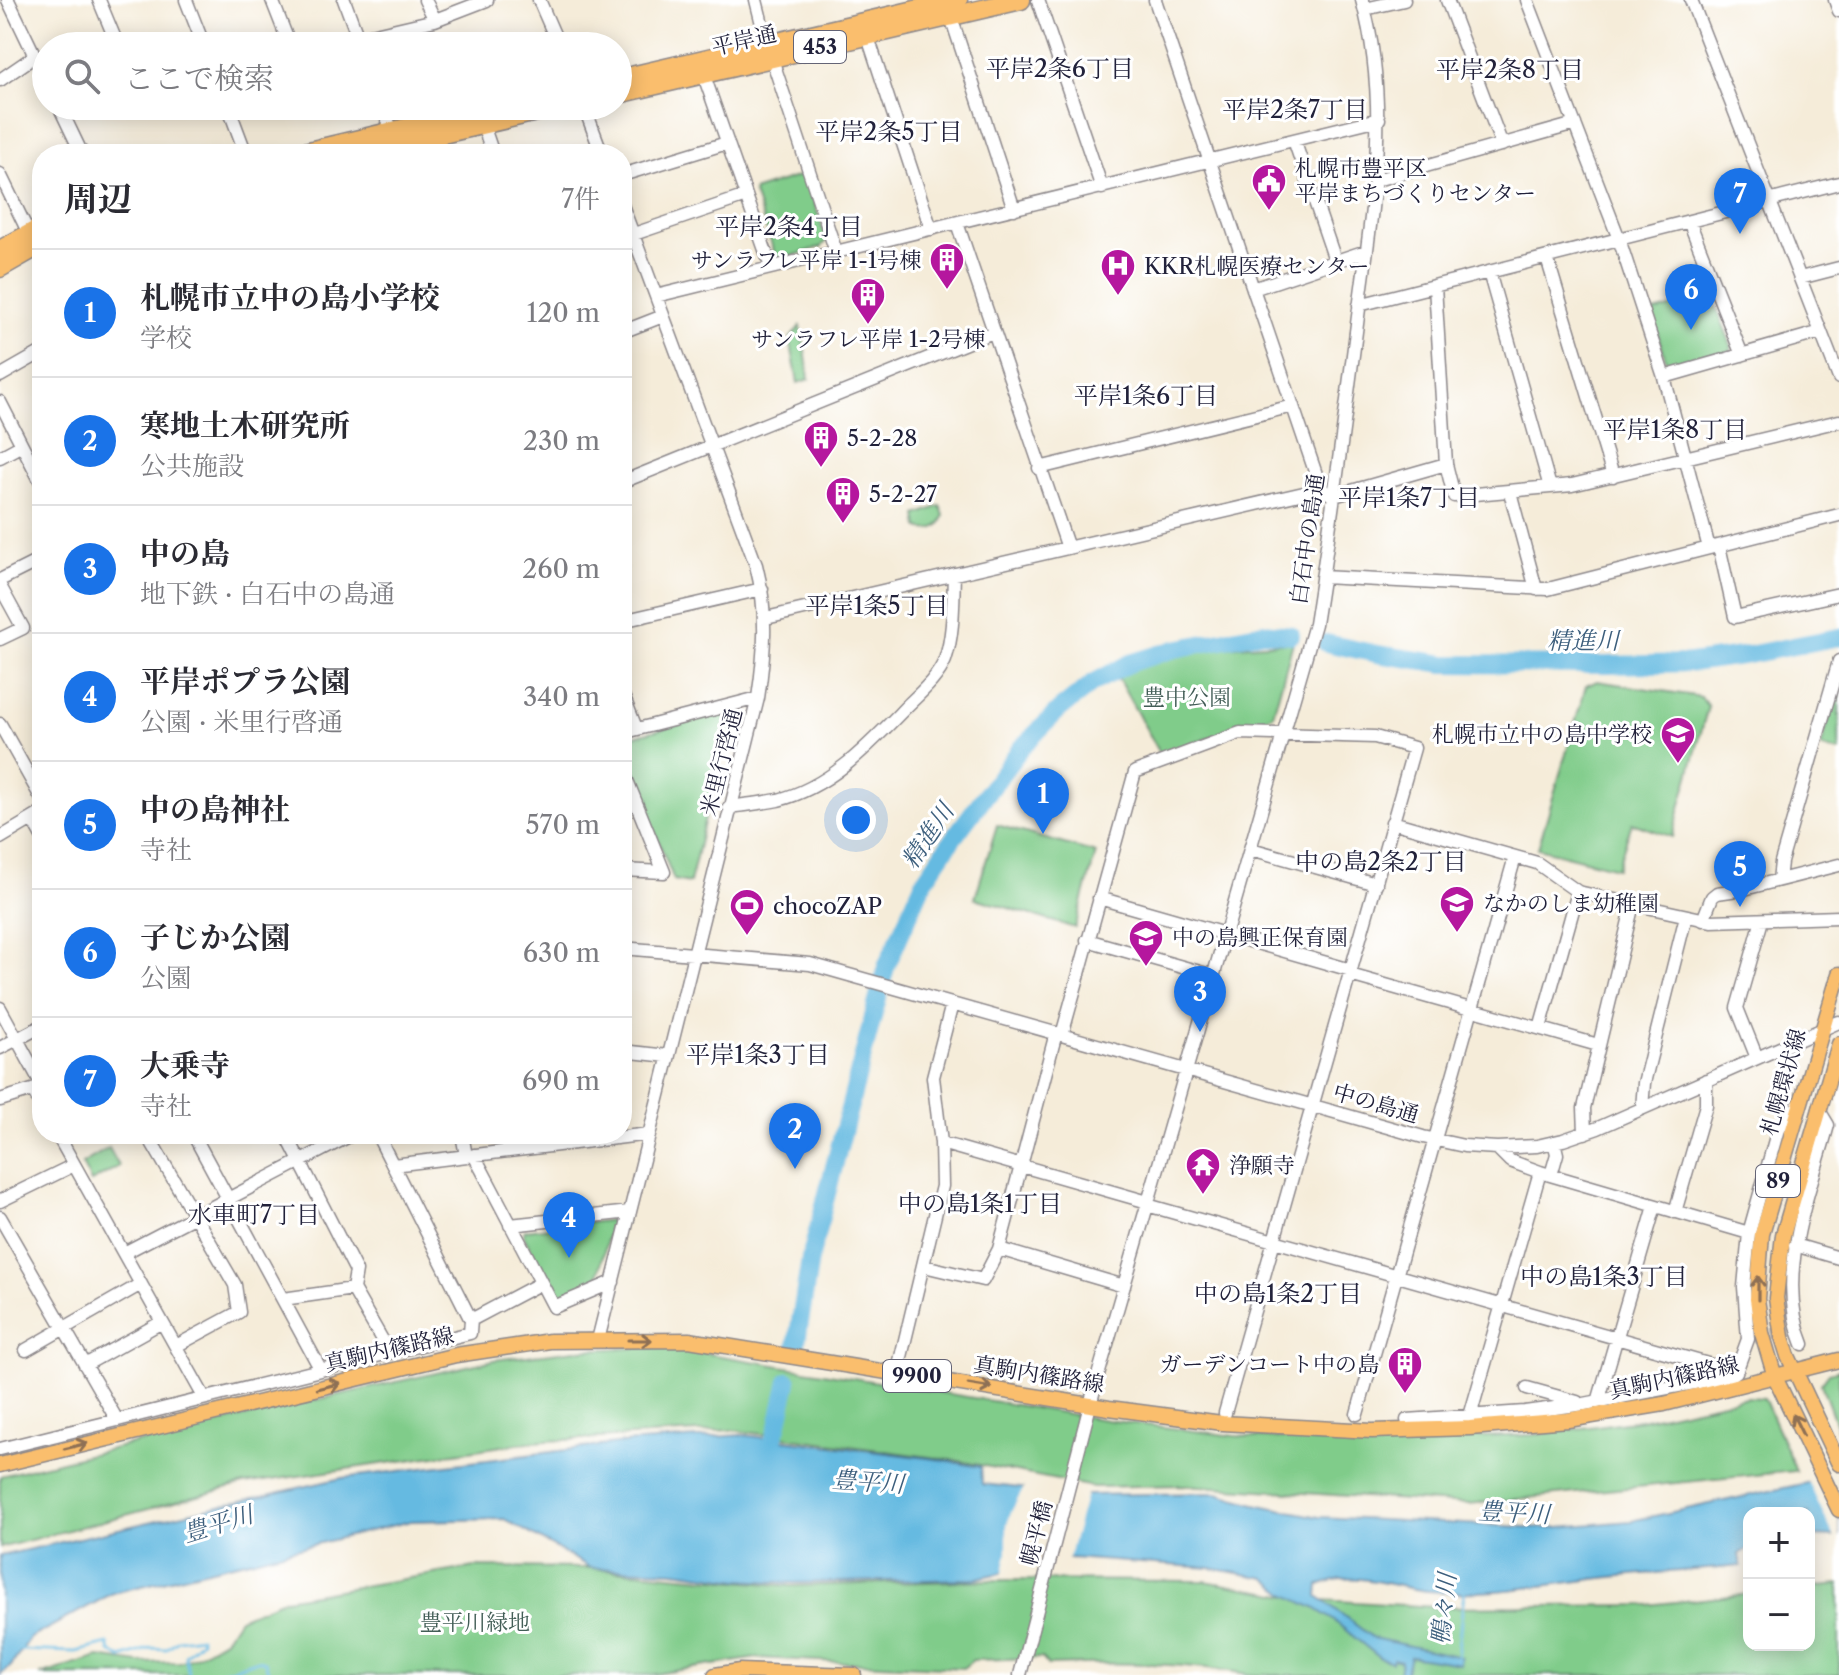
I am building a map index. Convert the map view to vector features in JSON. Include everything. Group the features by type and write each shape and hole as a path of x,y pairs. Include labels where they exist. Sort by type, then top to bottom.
{"highway":[{"name":"平岸通","path":"632,77 701,67 954,8 1021,0"},
{"name":"平岸通","path":"632,89 701,67"},
{"path":"361,144 472,120"},
{"path":"380,144 394,138"},
{"path":"0,250 32,240"},
{"path":"0,268 32,242"}],"main road":[{"name":"札幌環状線","path":"1778,1384 1762,1333 1757,1299 1762,1234 1839,974"},
{"name":"札幌環状線","path":"1798,1379 1782,1337 1776,1298 1777,1266 1783,1235 1819,1110 1836,1064 1839,1044"},
{"name":"真駒内篠路線","path":"0,1465 468,1352 550,1341 689,1340 1089,1411 1292,1428 1372,1431 1470,1428 1568,1420 1778,1384 1798,1379 1839,1360"},
{"name":"89","path":"1798,1379 1839,1464"},
{"name":"89","path":"1778,1384 1839,1510"},
{"path":"715,1675 740,1671 854,1675"}],"street":[{"path":"0,4 7,0 32,50"},
{"path":"99,0 112,32"},
{"path":"186,0 199,32"},
{"path":"272,0 285,32"},
{"path":"344,0 356,32"},
{"path":"425,0 435,20"},
{"path":"394,32 487,0"},
{"path":"539,0 553,32"},
{"path":"756,0 836,252"},
{"path":"1038,0 1102,188"},
{"path":"1155,0 1321,489"},
{"path":"1364,5 1404,0"},
{"path":"1447,0 1502,145"},
{"path":"1527,0 1619,239 1664,377 1735,617 1839,594"},
{"path":"1691,0 1821,332 1833,347 1839,378"},
{"path":"1835,0 1839,11"},
{"name":"白石中の島通","path":"1147,1204 1315,624 1376,180 1379,119 1374,51 1364,5"},
{"path":"954,8 1014,209"},
{"path":"866,29 931,229"},
{"path":"0,80 32,58"},
{"path":"701,67 771,267"},
{"path":"656,296 1379,119"},
{"path":"66,120 77,144"},
{"path":"233,120 242,144"},
{"path":"388,120 394,138"},
{"path":"482,120 490,144"},
{"path":"589,120 598,144"},
{"path":"1376,180 1575,124"},
{"path":"1294,140 1335,260"},
{"path":"632,172 727,143"},
{"path":"0,174 32,229"},
{"path":"1359,305 1839,183"},
{"path":"634,234 746,196"},
{"path":"1689,221 1742,355"},
{"path":"957,223 1068,548"},
{"name":"米里行啓通","path":"598,1340 758,698 765,655 766,618 762,589 713,446 632,229"},
{"path":"1253,289 1366,251"},
{"path":"1547,258 1613,476"},
{"path":"1800,278 1839,268"},
{"path":"1489,272 1550,487"},
{"path":"1435,286 1446,464 1454,496 1550,487 1613,476 1839,421"},
{"path":"632,328 663,316"},
{"path":"632,478 993,332"},
{"path":"1664,377 1821,332"},
{"path":"0,376 32,358"},
{"path":"0,402 32,464"},
{"path":"1039,468 1293,406"},
{"path":"0,457 22,445"},
{"path":"766,618 1321,489 1334,496 1446,464"},
{"path":"1510,492 1536,589"},
{"path":"1322,577 1548,589 1839,515"},
{"path":"0,639 23,628 1,578 32,564"},
{"path":"729,807 778,800 824,779 861,754 928,686 945,661 954,574"},
{"path":"632,619 762,589"},
{"path":"1779,880 1781,862 1839,661"},
{"path":"632,729 758,698"},
{"path":"632,718 636,728"},
{"path":"0,724 32,781"},
{"path":"924,1266 983,1280 999,1249 1135,772 1240,733 1375,737 1414,748 1225,1413"},
{"path":"632,793 664,872 632,870"},
{"path":"0,838 32,819"},
{"path":"1392,822 1537,863 1578,892 1703,920 1839,917"},
{"path":"1251,849 1376,884"},
{"path":"1357,1414 1515,857"},
{"path":"1703,920 1714,894 1839,865"},
{"path":"1540,1028 1578,892"},
{"path":"1099,898 1598,1045"},
{"path":"1585,1133 1584,1108 1633,904"},
{"path":"1642,1108 1644,1083 1686,916"},
{"path":"1757,1058 1737,1008 1762,920"},
{"path":"1087,940 1214,976"},
{"path":"632,949 694,954"},
{"name":"中の島通","path":"694,954 810,964 1435,1140 1497,1148 1554,1142 1585,1133 1839,1022"},
{"path":"900,1361 942,1186 941,1143 933,1077 952,1004"},
{"path":"0,1008 32,1072"},
{"path":"0,1048 32,1031"},
{"path":"632,1052 668,1056"},
{"path":"1675,1212 1706,1105 1706,1080"},
{"path":"0,1100 32,1089"},
{"path":"1407,1420 1598,1402 1725,1377 1736,1372 1751,1339 1744,1287 1749,1233 1778,1129 1800,1102"},
{"path":"1803,1344 1794,1330 1792,1285 1795,1245 1828,1125 1819,1110"},
{"path":"632,1136 649,1134"},
{"path":"1824,1141 1839,1145"},
{"path":"1470,1416 1545,1174 1557,1154 1554,1142"},
{"path":"941,1143 1274,1242 1736,1372"},
{"path":"62,1144 204,1397"},
{"path":"153,1144 235,1285 239,1312 176,1346"},
{"path":"198,1144 321,1370"},
{"path":"291,1144 356,1271 353,1289 389,1352"},
{"path":"124,1253 333,1144"},
{"path":"0,1449 470,1333 471,1320 382,1144"},
{"path":"466,1144 554,1307 613,1282"},
{"path":"393,1165 568,1144"},
{"path":"1497,1148 1510,1161 1545,1174 1749,1233"},
{"path":"0,1201 74,1165"},
{"name":"幌平橋","path":"1020,1675 1147,1204"},
{"path":"1598,1402 1655,1206"},
{"path":"510,1225 630,1212"},
{"path":"0,1217 117,1420"},
{"path":"1795,1245 1839,1258"},
{"path":"999,1249 1124,1286"},
{"path":"471,1320 541,1283"},
{"path":"26,1350 141,1284"},
{"path":"283,1299 353,1289"},
{"path":"85,1365 162,1322"},
{"path":"1527,1388 1584,1404"}],"green space":[{"path":"805,174 827,241 821,247 783,259 776,257 753,191"},
{"path":"1712,297 1732,347 1730,351 1673,368 1668,366 1651,313"},
{"path":"800,326 809,379 798,383 790,339"},
{"path":"940,506 944,515 938,526 919,528 917,515"},
{"name":"豊中公園","path":"1293,642 1273,715 1161,755 1117,677 1166,655 1208,648"},
{"path":"1597,681 1701,697 1708,707 1672,837 1632,823 1617,868 1538,848 1586,686"},
{"path":"1839,684 1839,752 1821,747"},
{"path":"734,710 736,714 727,754 720,753 690,883 674,880 632,774 632,736"},
{"path":"997,825 1096,853 1075,928 975,898"},
{"path":"109,1148 119,1166 91,1182 82,1164"},
{"path":"612,1220 597,1280 562,1297 556,1296 523,1235 525,1230"},
{"path":"667,1347 1106,1420 1235,1436 1335,1442 1533,1435 1640,1420 1747,1397 1764,1398 1796,1471 1468,1504 1184,1485 1093,1487 959,1461 732,1430 530,1442 244,1484 0,1548 0,1476 494,1360 576,1350"},
{"path":"1839,1370 1839,1433 1821,1384 1829,1373"},
{"name":"豊平川緑地","path":"475,1567 591,1568 791,1586 994,1580 1205,1581 1305,1599 1436,1607 1647,1605 1743,1595 1743,1651 1815,1651 1815,1586 1839,1584 1839,1675 1253,1675 1150,1664 1048,1665 1042,1658 973,1660 963,1668 757,1658 649,1675 40,1675 99,1657 139,1663 180,1662 225,1639 239,1618 285,1599"}],"water":[{"name":"豊平川","path":"743,1435 981,1467 982,1484 1087,1495 1217,1493 1319,1517 1547,1528 1631,1521 1839,1476 1839,1537 1815,1536 1815,1507 1743,1507 1743,1552 1739,1554 1741,1566 1488,1592 1428,1591 1359,1579 1332,1580 1319,1585 1318,1596 1373,1638 1461,1657 1460,1664 1410,1656 1405,1675 1399,1675 1401,1661 1380,1658 1333,1620 1287,1595 1266,1578 1210,1568 1071,1558 973,1579 793,1583 739,1580 674,1571 591,1568 504,1519 411,1521 113,1593 30,1638 11,1666 0,1675 0,1556 342,1478 624,1443"}],"pier":[{"path":"1839,1472 1839,1541 1836,1541 1807,1479"},
{"path":"1026,1484 1087,1491 1067,1563 1002,1577 1007,1553 1007,1524"}],"waterway":[{"name":"精進川","path":"796,1347 810,1259 886,967 924,881 954,837 1021,748 1059,710 1093,683 1130,663 1175,649 1263,632 1291,635"},
{"name":"精進川","path":"1326,643 1445,664 1607,665 1691,663 1839,637"},
{"name":"精進川","path":"766,1460 778,1426 788,1381"},
{"name":"鴨々川","path":"1457,1659 1464,1591"},
{"path":"18,1650 76,1652 108,1644 110,1651 121,1658 151,1648 166,1649 178,1640 200,1637 201,1640 185,1655 189,1675"},
{"path":"214,1675 257,1660 265,1662 269,1673"}],"tunnel":[{"path":"1754,1338 1791,1330"}],"place":[{"name":"札幌市豊平区 平岸まちづくりセンター","path":"1269,212"},
{"name":"大乗寺","path":"1740,234"},
{"name":"サンラフレ平岸 1-1号棟","path":"947,291"},
{"name":"KKR札幌医療センター","path":"1118,297"},
{"name":"サンラフレ平岸 1-2号棟","path":"868,326"},
{"name":"子じか公園","path":"1691,330"},
{"name":"5-2-28","path":"821,469"},
{"name":"5-2-27","path":"843,525"},
{"name":"札幌市立中の島中学校","path":"1678,765"},
{"name":"札幌市立中の島小学校","path":"1043,834"},
{"name":"中の島神社","path":"1740,907"},
{"name":"なかのしま幼稚園","path":"1457,934"},
{"name":"chocoZAP","path":"747,937"},
{"name":"中の島興正保育園","path":"1146,968"},
{"name":"中の島","path":"1200,1032"},
{"name":"寒地土木研究所","path":"795,1169"},
{"name":"浄願寺","path":"1203,1196"},
{"name":"平岸ポプラ公園","path":"569,1258"},
{"name":"ガーデンコート中の島","path":"1405,1395"}],"district":[{"name":"平岸2条6丁目","path":"1060,69"},
{"name":"平岸2条8丁目","path":"1510,70"},
{"name":"平岸2条7丁目","path":"1295,110"},
{"name":"平岸2条5丁目","path":"889,132"},
{"name":"平岸2条4丁目","path":"789,227"},
{"name":"平岸1条6丁目","path":"1146,396"},
{"name":"平岸1条8丁目","path":"1675,430"},
{"name":"平岸1条7丁目","path":"1409,498"},
{"name":"平岸1条5丁目","path":"877,606"},
{"name":"中の島2条2丁目","path":"1381,862"},
{"name":"平岸1条3丁目","path":"758,1055"},
{"name":"中の島1条1丁目","path":"980,1204"},
{"name":"水車町7丁目","path":"254,1215"},
{"name":"中の島1条3丁目","path":"1604,1277"},
{"name":"中の島1条2丁目","path":"1278,1294"}]}
